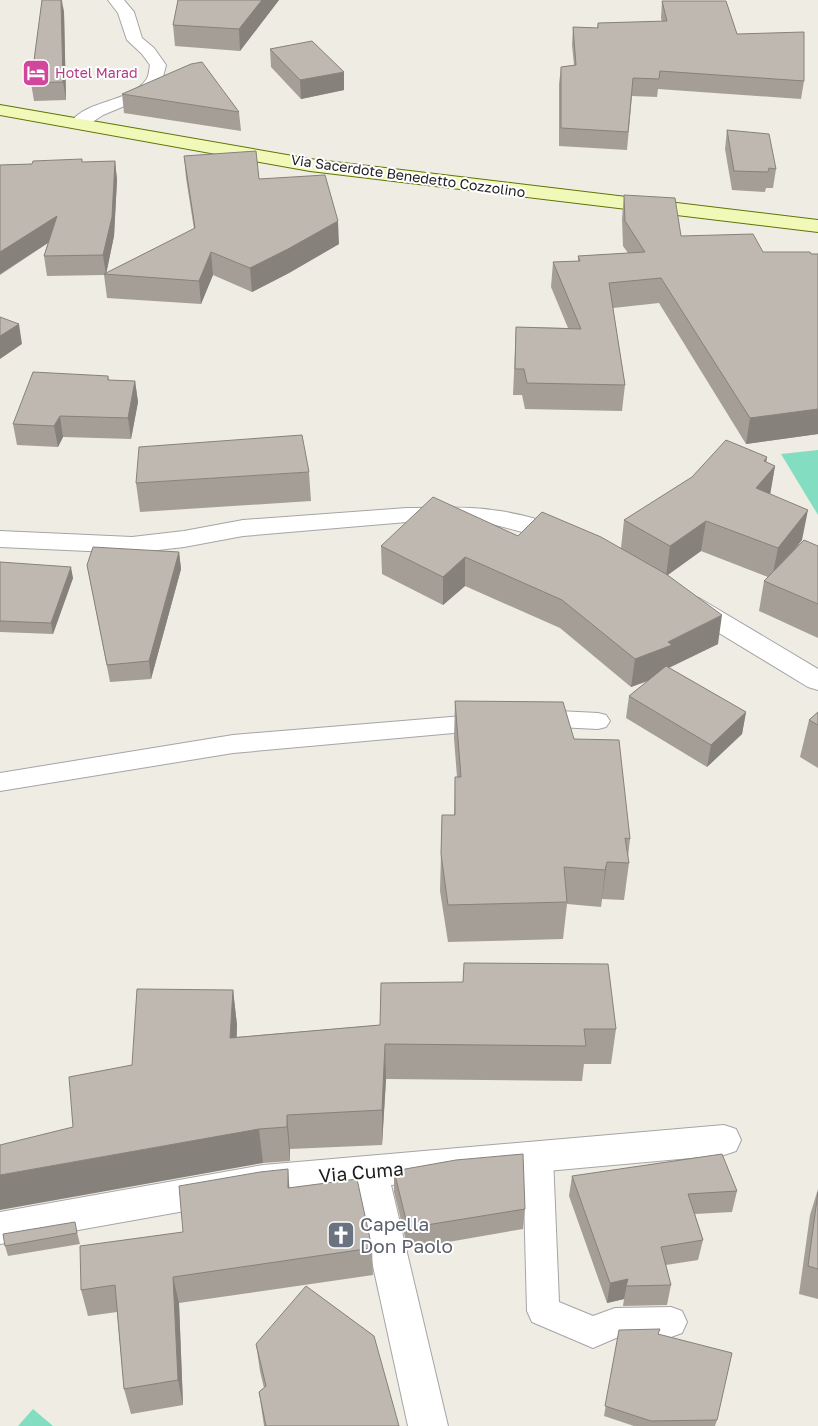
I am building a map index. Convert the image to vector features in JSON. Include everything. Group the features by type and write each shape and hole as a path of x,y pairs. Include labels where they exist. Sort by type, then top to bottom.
{"main road":[{"name":"Via Sacerdote Benedetto Cozzolino","path":"0,110 310,165 818,226"}],"street":[{"path":"79,123 86,115 142,92 154,81 158,65 148,51 135,40 126,12 116,0"},
{"path":"0,539 132,545 184,540 243,528 408,515 492,517 538,528 581,546"},
{"path":"675,595 818,681"},
{"name":"Via Cuma","path":"0,1228 263,1181 724,1140"},
{"path":"370,1172 428,1426"}],"lane":[{"path":"0,782 233,744 536,718 598,721"},
{"path":"538,1157 543,1311 593,1332 615,1323 671,1322"}],"green space":[{"path":"818,450 818,515 781,454"},
{"path":"33,1409 53,1426 18,1426"}],"building":[{"path":"42,0 61,0 63,82 31,83"},
{"path":"178,0 262,0 239,29 173,25"},
{"path":"662,1 726,1 737,34 804,32 804,81 660,71 659,79 633,78 628,132 561,128 561,67 576,65 573,27 598,28 598,23 667,21"},
{"path":"312,41 344,72 300,80 270,49"},
{"path":"202,62 239,112 122,94 191,64"},
{"path":"727,130 769,134 776,169 769,168 768,172 734,171"},
{"path":"256,151 259,179 325,175 338,221 250,268 211,252 199,281 104,274 195,228 184,156"},
{"path":"82,159 82,162 115,161 112,217 103,255 44,256 57,216 0,252 0,165 32,164 33,161"},
{"path":"624,195 675,198 681,236 753,234 763,252 810,252 811,254 818,254 818,409 750,418 661,278 609,283 625,385 527,383 524,369 515,369 516,327 581,329 553,262 580,261 578,256 645,252 625,221"},
{"path":"0,317 19,324 0,336"},
{"path":"33,372 108,376 108,380 135,381 128,418 60,416 54,426 13,424"},
{"path":"302,435 309,472 136,483 139,447"},
{"path":"726,440 767,457 764,461 775,466 756,488 808,510 778,548 706,521 670,546 624,520 692,477"},
{"path":"433,497 518,536 542,512 601,537 666,574 722,615 668,642 672,645 635,659 562,600 465,557 443,577 381,546"},
{"path":"804,540 818,546 818,604 764,581"},
{"path":"93,547 179,552 149,661 107,665 87,565"},
{"path":"0,562 71,567 51,623 0,621"},
{"path":"666,666 746,712 711,745 629,696"},
{"path":"455,701 563,702 574,739 619,740 630,839 625,838 629,863 607,862 605,870 564,867 567,902 448,905 441,854 442,815 455,815 455,777 461,777"},
{"path":"818,712 818,725 809,720"},
{"path":"464,963 608,964 616,1029 584,1029 586,1046 385,1044 382,1110 287,1115 287,1127 259,1129 0,1175 0,1145 73,1127 69,1077 132,1065 137,989 233,990 230,1038 380,1025 381,983 463,982"},
{"path":"523,1154 525,1209 408,1228 394,1171 456,1160"},
{"path":"722,1154 737,1191 688,1194 703,1240 661,1247 671,1285 626,1286 628,1279 610,1283 572,1176"},
{"path":"288,1169 288,1188 357,1179 372,1248 173,1277 178,1380 124,1389 115,1285 81,1290 80,1246 183,1232 179,1186"},
{"path":"818,1192 818,1269 808,1266"},
{"path":"75,1222 77,1233 5,1246 3,1234"},
{"path":"306,1286 374,1336 399,1426 266,1426 259,1392 266,1386 256,1344"},
{"path":"660,1329 658,1334 732,1353 717,1420 651,1421 605,1406 619,1330"}],"place":[{"name":"Hotel Marad","path":"36,73"},
{"name":"Capella Don Paolo","path":"341,1235"}]}
